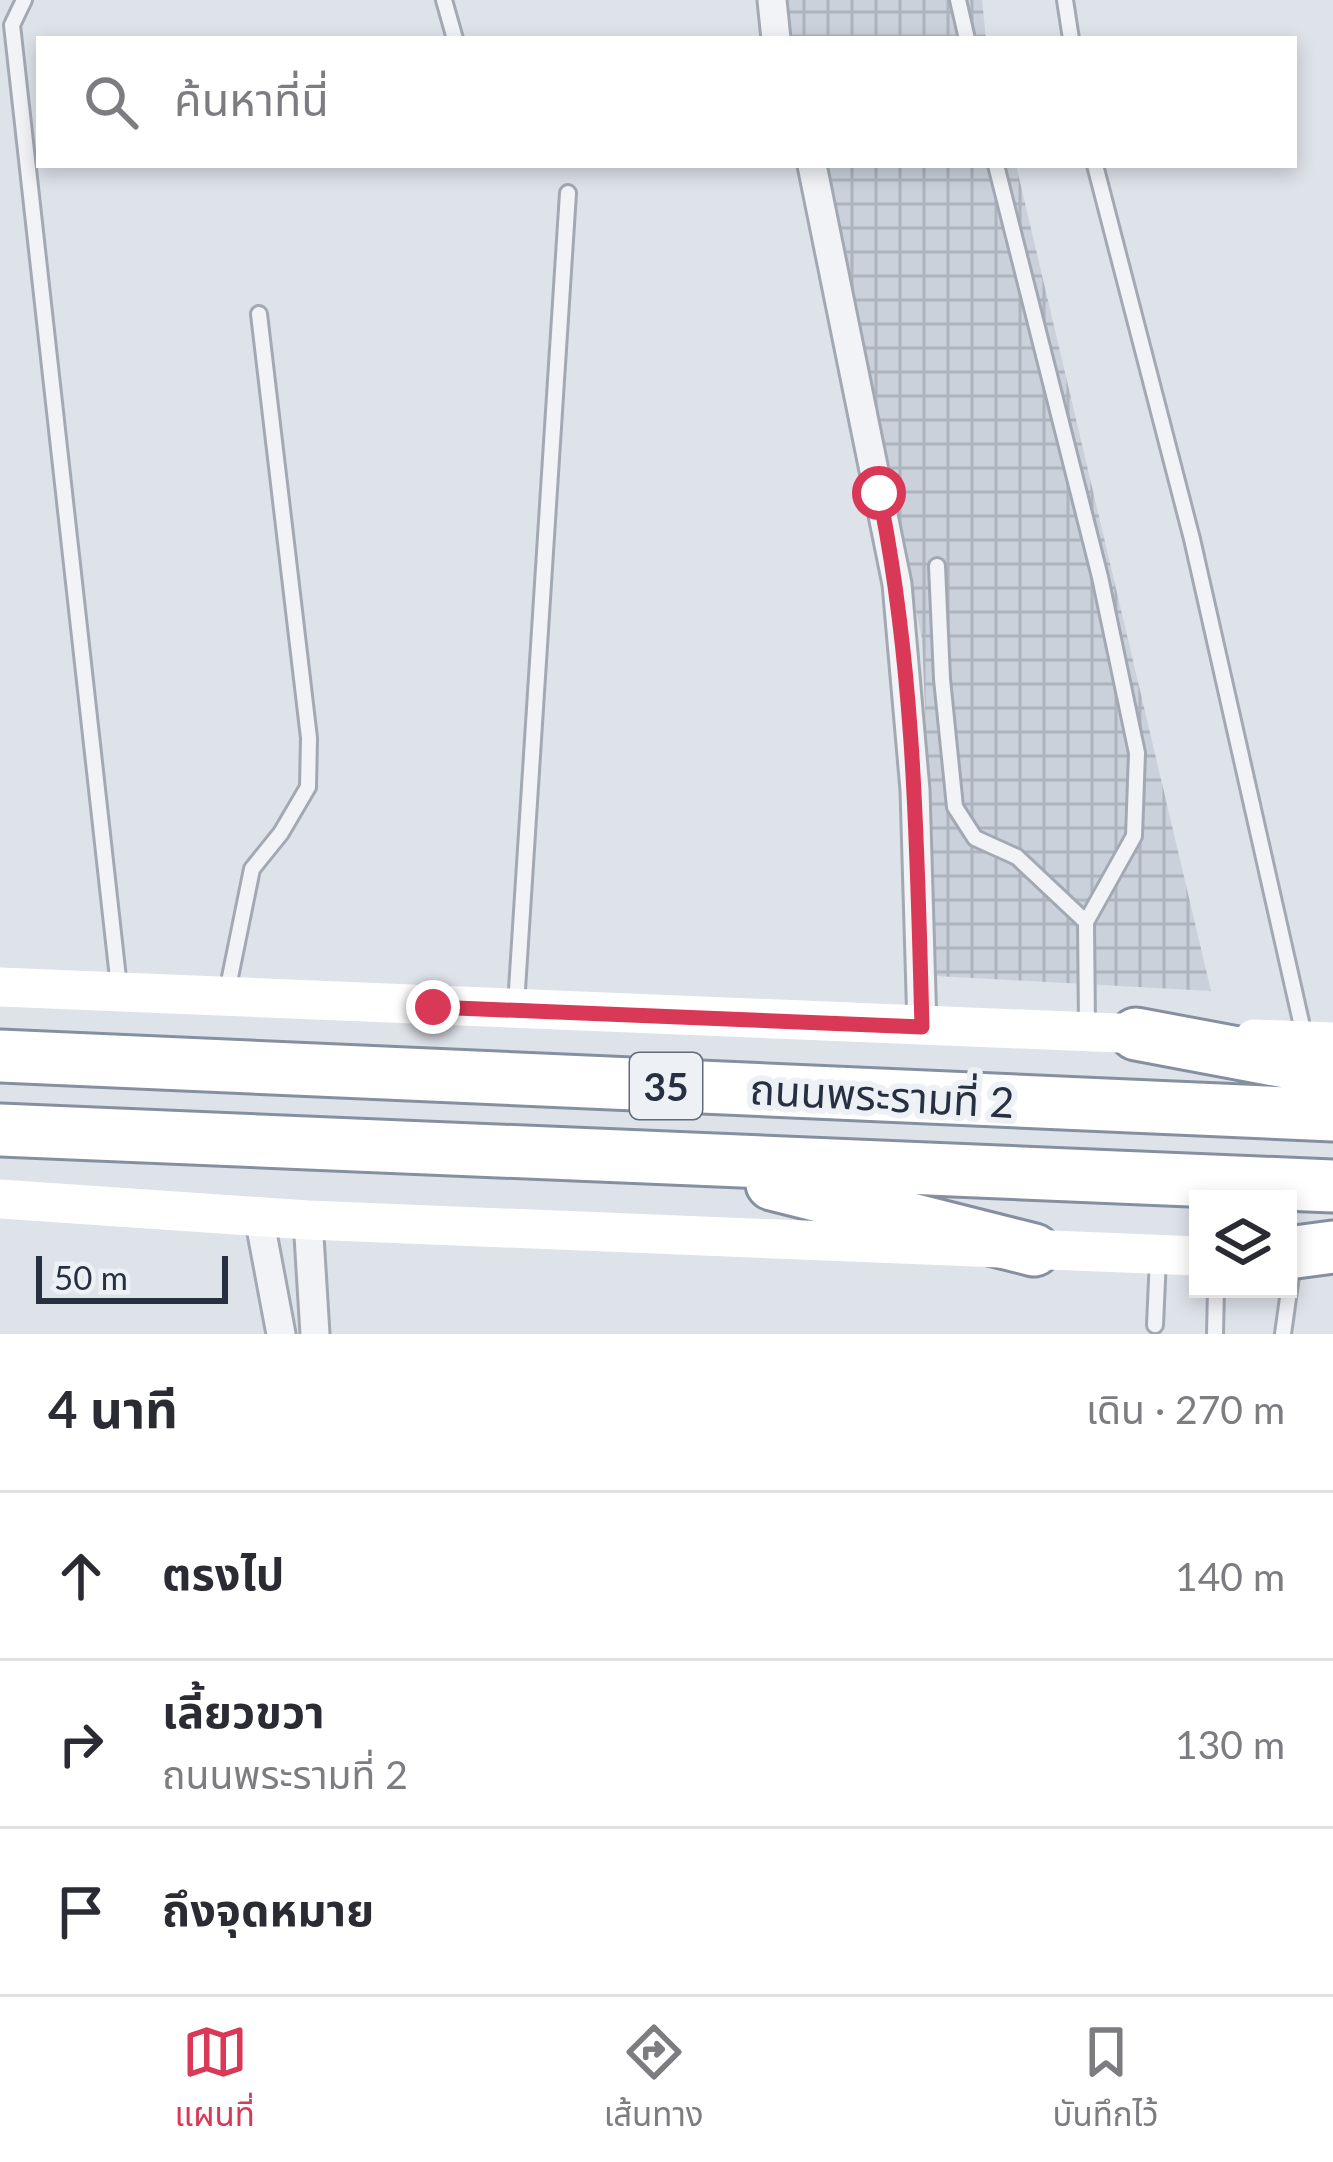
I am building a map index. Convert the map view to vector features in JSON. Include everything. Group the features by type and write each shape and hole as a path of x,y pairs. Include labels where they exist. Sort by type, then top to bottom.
{"highway":[{"path":"1112,1033 1324,1051"},
{"name":"ถนนพระรามที่ 2","path":"0,1056 1333,1115"},
{"path":"0,1076 1333,1131"},
{"path":"0,1130 1333,1190"},
{"name":"ถนนพระรามที่ 2","path":"0,1139 1333,1190"},
{"path":"709,1168 1034,1250"}],"main road":[{"name":"ถนนพระรามที่ 2","path":"0,987 1112,1033"},
{"path":"0,1199 308,1220 1189,1256"},
{"path":"0,1220 142,1208"},
{"path":"1300,1255 1333,1262"}],"street":[{"path":"772,0 776,36"},
{"path":"813,168 897,584 915,790 922,1027"},
{"path":"259,1217 281,1334"},
{"path":"308,1220 315,1334"}],"lane":[{"path":"24,0 12,25 120,992"},
{"path":"444,0 454,36"},
{"path":"958,0 966,36"},
{"path":"1065,0 1071,36"},
{"path":"997,168 1100,577 1137,753 1134,836 1086,922"},
{"path":"1096,168 1324,1051"},
{"path":"516,1011 568,193"},
{"path":"226,998 252,869 308,788 309,738 259,314"},
{"path":"938,566 942,679 955,807 975,838 1017,857 1086,922 1112,1033"},
{"path":"1155,1325 1158,1255"},
{"path":"1282,1334 1300,1255"},
{"path":"1215,1334 1216,1298"}],"shaded area":[{"path":"788,0 982,0 986,36 786,36"},
{"path":"823,168 1017,168 1211,991 937,976 922,639"}],"route":[{"path":"433,1007 922,1027 915,790 897,584 879,493"}]}
